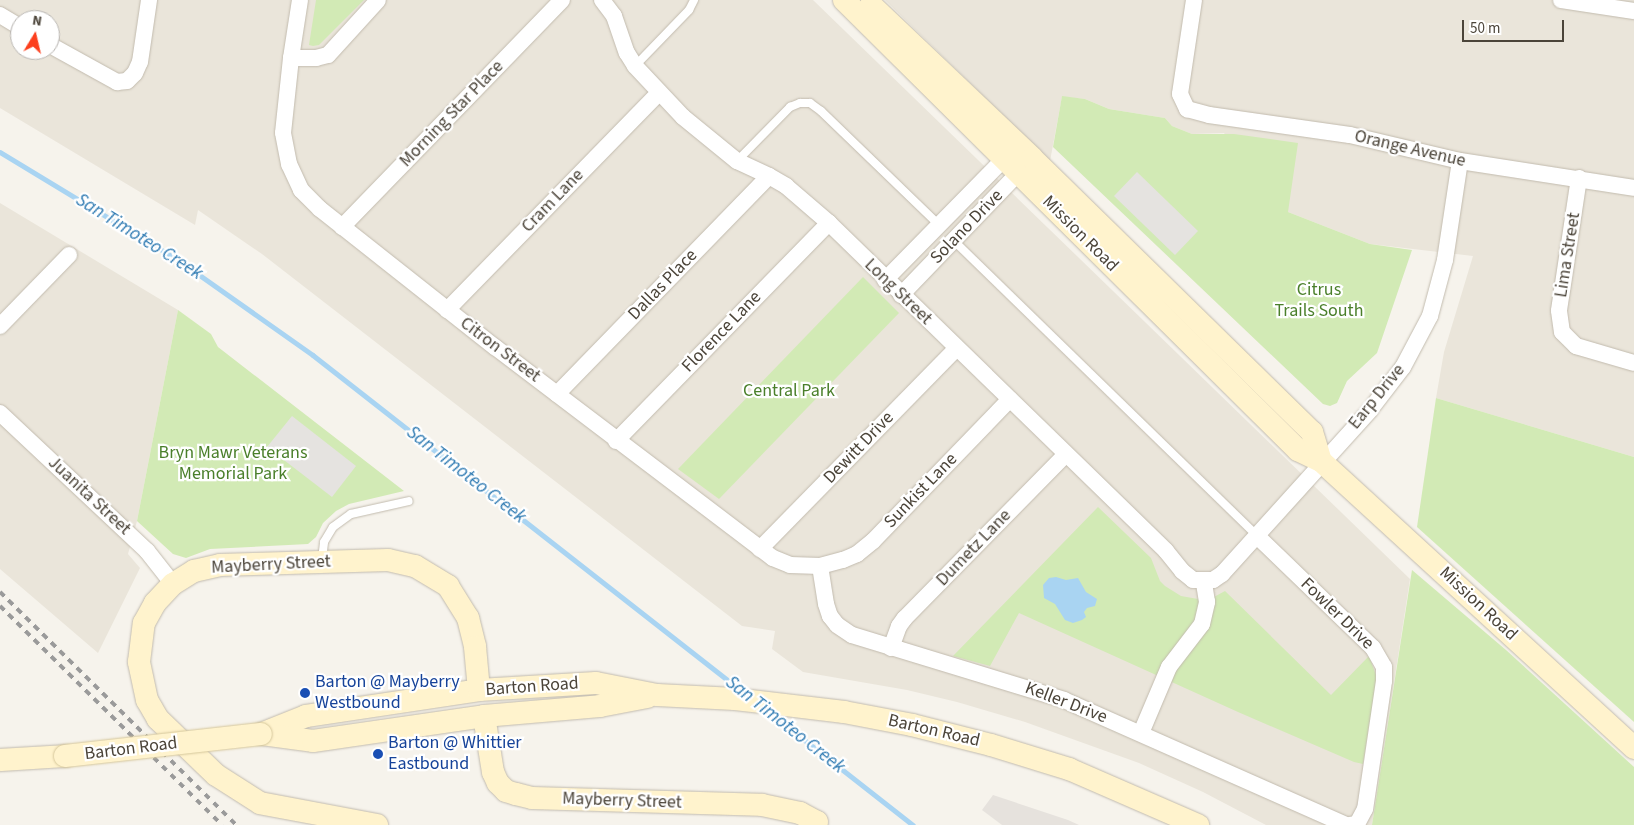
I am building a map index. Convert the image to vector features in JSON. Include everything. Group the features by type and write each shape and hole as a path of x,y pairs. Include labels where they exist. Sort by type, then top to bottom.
{"street":[{"path":"60,50 118,82 127,81 135,73 144,43 149,0"},
{"name":"Citron Street","path":"300,0 291,58 283,133 289,164 301,190 320,210 447,310 616,441 760,549 790,565 820,566"},
{"path":"291,58 316,58 328,54 378,0"},
{"name":"Morning Star Place","path":"342,227 562,0"},
{"name":"Long Street","path":"602,0 614,16 627,53 634,66 683,117 737,161 786,186 829,223 885,280 1166,552 1188,577 1204,582"},
{"name":"Mission Road","path":"844,0 1018,159"},
{"name":"Mission Road","path":"865,0 1298,450 1321,461 1634,748"},
{"name":"Orange Avenue","path":"1194,0 1180,94 1187,109 1209,115 1350,135 1460,162 1579,178 1634,188"},
{"path":"1561,0 1634,11"},
{"name":"Cram Lane","path":"447,310 659,93"},
{"name":"Solano Drive","path":"885,280 939,225 1018,159"},
{"name":"Solano Drive","path":"901,295 953,240 1018,159"},
{"name":"Earp Drive","path":"1204,582 1213,580 1222,574 1321,461 1370,410 1403,367 1430,316 1445,260 1460,162"},
{"name":"Dallas Place","path":"557,394 769,176"},
{"name":"Lima Street","path":"1579,178 1559,311 1562,332 1576,346 1634,362"},
{"name":"Florence Lane","path":"616,441 829,223"},
{"path":"939,225 953,240"},
{"path":"0,326 69,255"},
{"name":"Dewitt Drive","path":"760,549 957,348"},
{"name":"Sunkist Lane","path":"820,566 857,554 872,541 1010,399"},
{"name":"Juanita Street","path":"0,413 147,551 173,584"},
{"name":"Dumetz Lane","path":"891,648 899,626 904,619 1066,454"},
{"name":"Fowler Drive","path":"1257,536 1373,648 1384,667 1384,681 1365,809 1351,825"},
{"name":"Mayberry Street","path":"377,825 260,803 216,775 158,719 147,700 139,662 144,623 155,603 173,584 194,571 220,565 388,560 415,566 448,586 468,618 475,647 479,690"},
{"name":"Keller Drive","path":"820,566 826,604 837,625 852,635 1064,700 1351,825"},
{"path":"1141,732 1169,668 1202,624 1206,602 1204,582"},
{"name":"Barton Road","path":"261,734 306,716 479,690 596,683 657,695 736,699 844,712 990,745 1069,769 1198,825"},
{"name":"Barton Road","path":"0,760 65,756 261,734 313,741 484,716 600,706 657,695"},
{"name":"Mayberry Street","path":"484,716 493,772 498,783 506,791 532,798 762,805 800,813 818,824"}],"lane":[{"path":"634,66 689,10 694,0"},
{"path":"737,161 790,107 800,103 810,103 821,111 939,225"},
{"path":"953,240 1257,536"},
{"path":"322,561 324,542 333,527 351,514 409,500"}],"shaded area":[{"path":"0,0 813,0 1410,579 1372,825 1266,825 1203,792 1139,763 1025,722 957,702 907,690 803,672 772,649 775,631 742,626 262,254 198,210 195,225 0,108"},
{"path":"885,0 1634,0 1634,457 1436,398 1444,352 1473,256 1370,244 1288,212 1224,133 1192,134 1172,126 1165,118 1109,109 1085,99 1062,97 1050,161"},
{"path":"1137,172 1198,231 1175,255 1114,196"},
{"path":"0,203 178,310 137,521 128,554 140,568 98,653 0,569"},
{"path":"292,416 356,466 332,497 267,447"},
{"path":"993,795 1079,825 1002,825 982,810"}],"green space":[{"path":"316,0 364,0 319,45 313,46 309,45"},
{"name":"Citrus Trails South","path":"1062,96 1085,99 1109,109 1165,118 1172,126 1192,134 1234,134 1298,143 1288,212 1370,244 1412,250 1377,353 1347,381 1337,403 1330,406 1323,404 1053,147"},
{"name":"Central Park","path":"863,277 899,313 719,499 678,469"},
{"name":"Bryn Mawr Veterans Memorial Park","path":"178,310 211,334 218,347 404,491 349,504 336,511 323,523 316,537 308,544 210,549 186,558 173,554 137,521"},
{"path":"1436,398 1634,457 1634,722 1417,527"},
{"path":"1098,507 1151,558 1160,581 1165,586 1181,596 1198,599 1214,597 1225,591 1331,695 1369,656 1377,678 1363,764 1354,762 1238,712 1019,613 990,666 953,656"},
{"path":"1412,570 1506,650 1634,767 1634,825 1372,825"}],"water":[{"path":"1056,577 1066,580 1078,578 1086,592 1097,599 1095,606 1087,608 1084,612 1086,617 1082,620 1073,623 1065,620 1055,604 1044,598 1043,585 1049,578"}],"waterway":[{"name":"San Timoteo Creek","path":"0,152 177,259 313,355 743,692"},
{"name":"San Timoteo Creek","path":"769,712 913,825"}],"railway":[{"path":"0,592 236,825"},
{"path":"0,606 222,825"}],"place":[{"name":"Barton @ Mayberry Westbound","path":"305,693"},
{"name":"Barton @ Whittier Eastbound","path":"378,754"}]}
